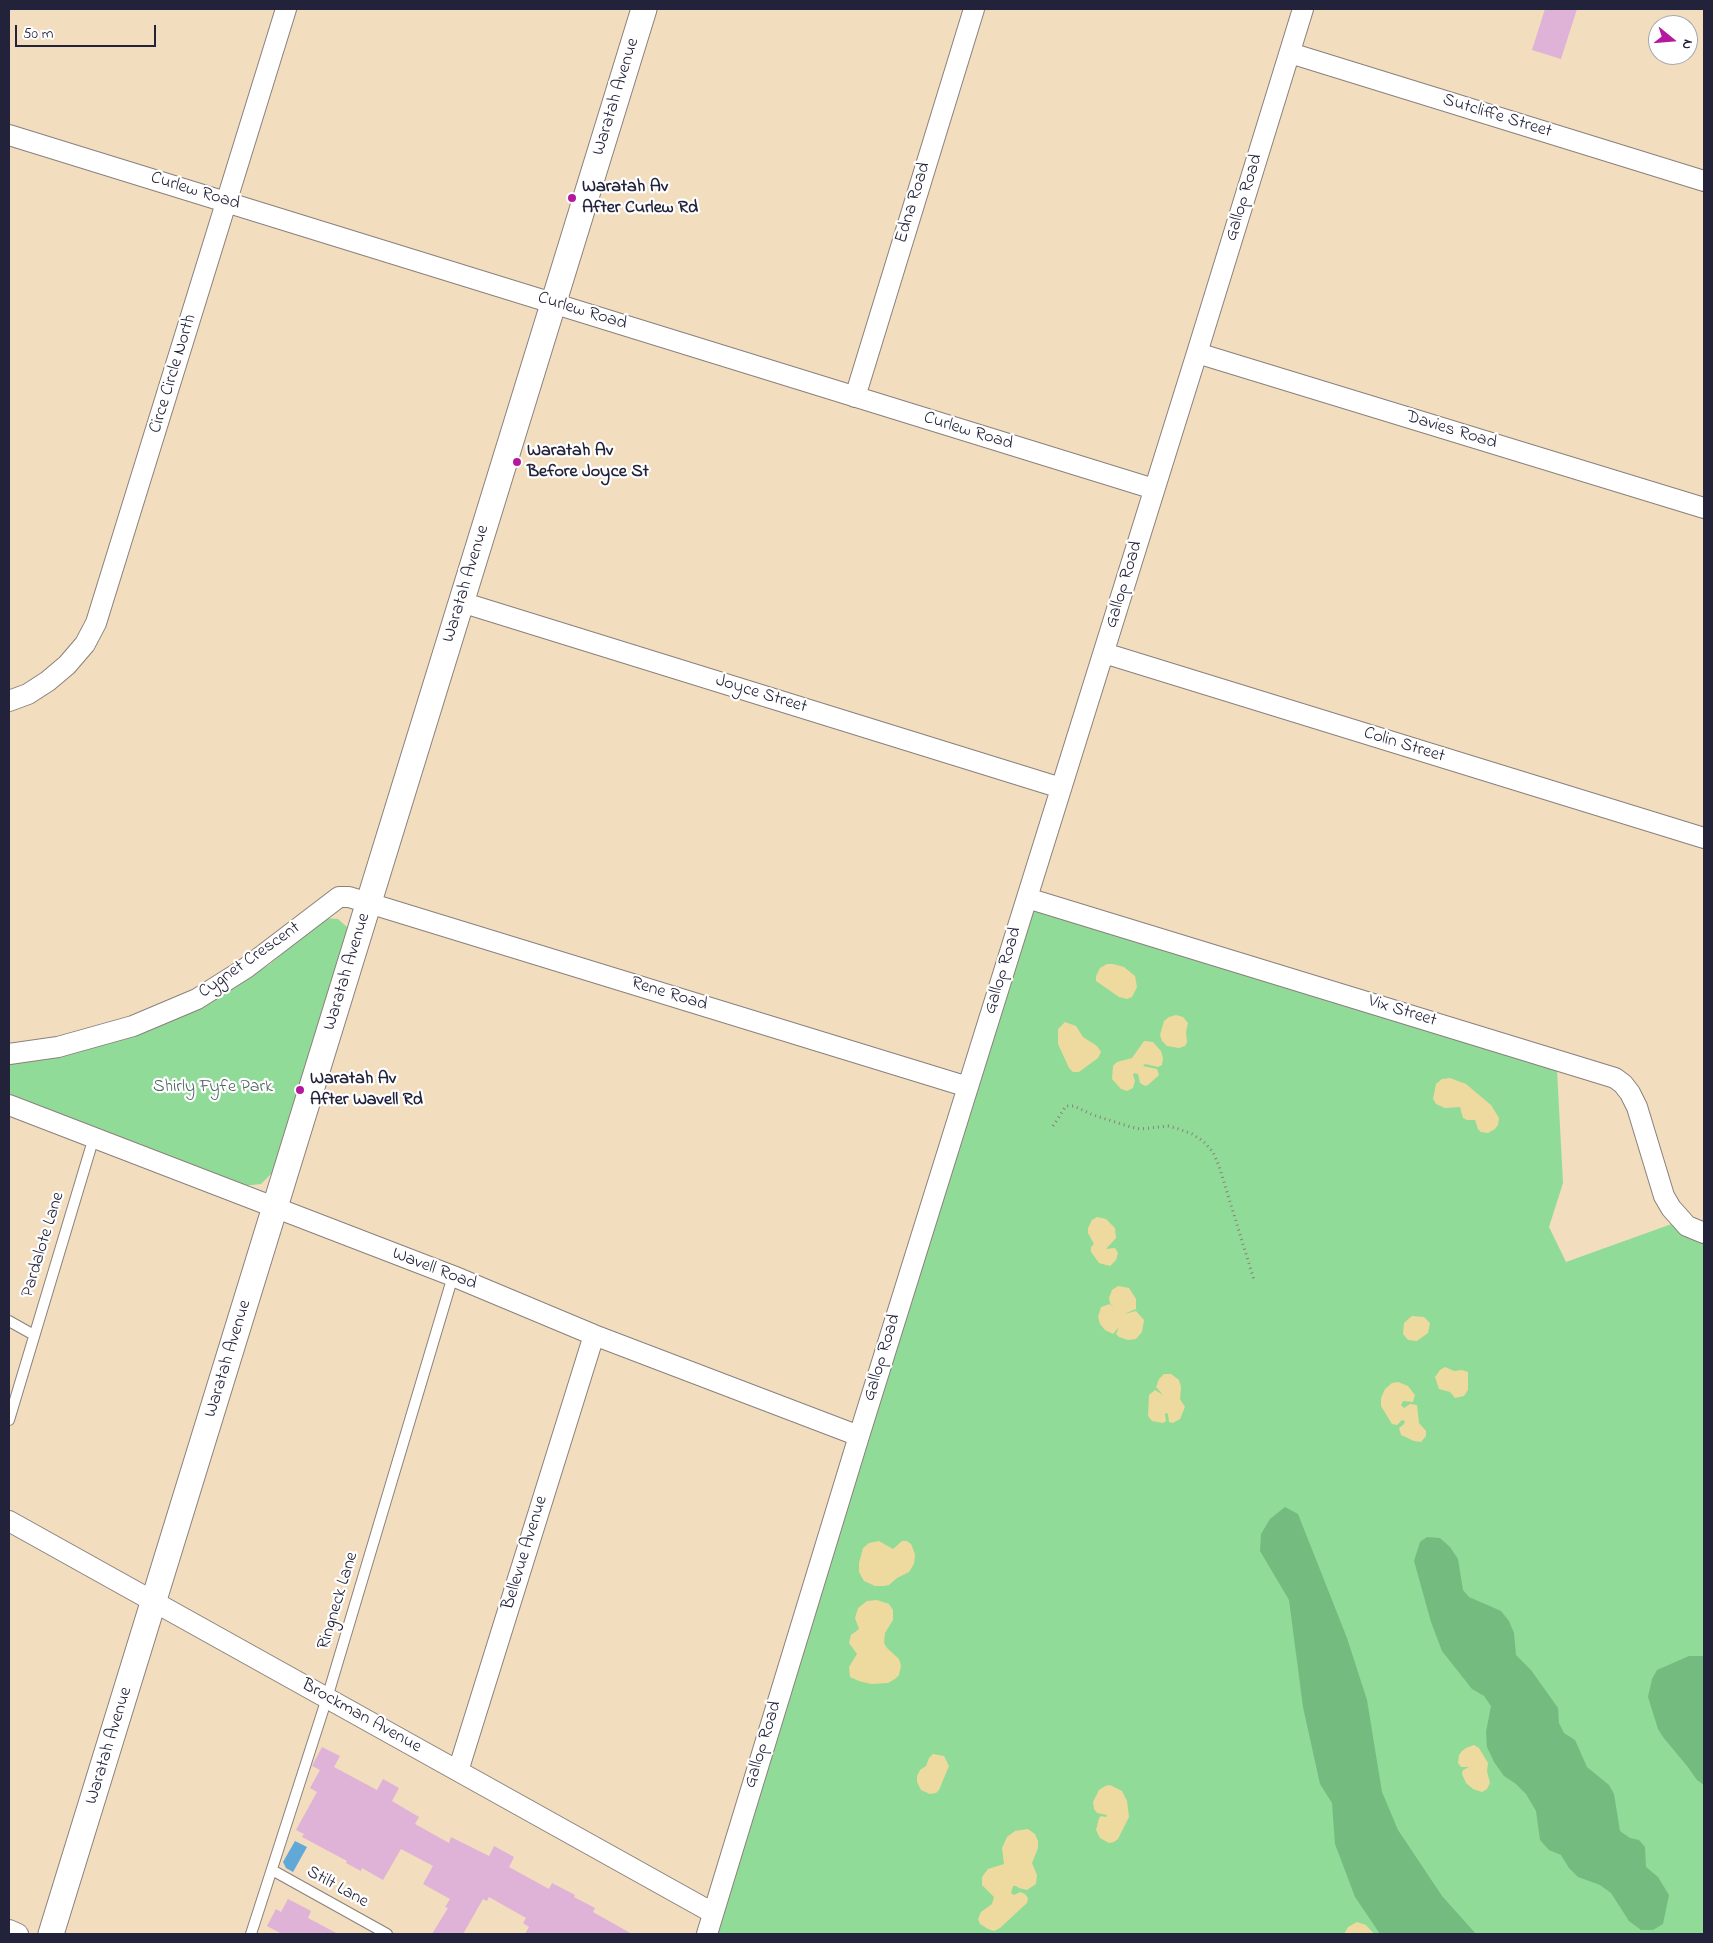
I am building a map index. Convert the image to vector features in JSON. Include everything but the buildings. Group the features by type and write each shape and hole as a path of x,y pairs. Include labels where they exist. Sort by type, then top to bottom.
{"street":[{"name":"Circe Circle North","path":"9,701 28,694 48,681 67,665 85,644 96,623 286,9"},
{"name":"Waratah Avenue","path":"51,1934 644,9"},
{"name":"Edna Road","path":"855,396 974,9"},
{"name":"Gallop Road","path":"706,1934 859,1436 1104,654 1302,9"},
{"name":"Sutcliffe Street","path":"1290,53 1704,181"},
{"name":"Curlew Road","path":"9,134 1154,489"},
{"name":"Davies Road","path":"1197,353 1704,508"},
{"name":"Joyce Street","path":"461,602 1061,788"},
{"name":"Colin Street","path":"1104,654 1704,838"},
{"name":"Cygnet Crescent","path":"9,1054 58,1047 133,1026 197,999 213,989 246,968 339,896 370,903"},
{"name":"Vix Street","path":"1028,898 1615,1078 1630,1093 1637,1107 1664,1196 1671,1208 1696,1230"},
{"name":"Rene Road","path":"370,903 968,1087"},
{"name":"Wavell Road","path":"9,1105 453,1276 594,1335 859,1436"},
{"name":"Bellevue Avenue","path":"458,1771 594,1335"},
{"name":"Brockman Avenue","path":"9,1521 713,1913"},
{"path":"9,1930 18,1934"}],"lane":[{"name":"Pardalote Lane","path":"9,1420 94,1138"},
{"name":"Ringneck Lane","path":"251,1934 327,1698 453,1276"},
{"path":"9,1321 34,1335"},
{"name":"Stilt Lane","path":"272,1870 387,1934"}],"path":[{"path":"1053,1126 1066,1106 1074,1106 1093,1115 1140,1129 1168,1126 1176,1128 1192,1134 1203,1141 1214,1152 1254,1280"}],"green space":[{"path":"1030,903 1557,1070 1563,1183 1549,1227 1566,1262 1680,1221 1704,1235 1704,1934 711,1934"},
{"name":"Shirly Fyfe Park","path":"324,918 338,919 348,928 273,1172 261,1184 243,1186 9,1096 9,1064 52,1058 128,1037 200,1007 269,965"},
{"path":"1285,1507 1298,1514 1347,1638 1367,1700 1382,1792 1398,1830 1442,1896 1476,1934 1380,1934 1355,1897 1335,1844 1332,1803 1320,1784 1303,1707 1289,1600 1260,1551 1261,1534 1270,1519"},
{"path":"1427,1537 1440,1538 1450,1547 1458,1559 1463,1590 1469,1597 1501,1611 1509,1621 1514,1633 1516,1655 1531,1670 1558,1708 1559,1723 1564,1733 1575,1740 1587,1767 1609,1785 1614,1794 1620,1831 1630,1838 1639,1840 1645,1847 1646,1867 1658,1877 1669,1895 1663,1924 1653,1930 1641,1930 1629,1921 1611,1893 1600,1885 1578,1877 1569,1868 1561,1855 1549,1850 1540,1840 1536,1811 1526,1794 1504,1776 1494,1762 1487,1747 1486,1732 1491,1706 1484,1696 1472,1689 1442,1651 1431,1622 1414,1561 1420,1542"},
{"path":"1689,1656 1704,1656 1704,1785 1697,1780 1663,1737 1658,1729 1648,1697 1652,1679 1657,1670"}],"sand":[{"path":"1107,964 1124,967 1135,976 1137,987 1132,997 1127,999 1119,997 1096,981 1100,968"},
{"path":"1176,1015 1183,1017 1188,1023 1186,1032 1187,1042 1185,1046 1179,1048 1167,1046 1162,1041 1160,1035 1164,1021"},
{"path":"1065,1022 1076,1026 1083,1037 1097,1046 1101,1052 1098,1058 1079,1072 1073,1072 1069,1068 1058,1044 1058,1029"},
{"path":"1144,1041 1153,1042 1161,1051 1162,1065 1158,1067 1145,1064 1143,1066 1157,1069 1159,1075 1145,1086 1140,1083 1138,1074 1134,1073 1135,1081 1133,1088 1127,1091 1121,1089 1112,1079 1113,1066 1117,1062 1132,1058"},
{"path":"1450,1078 1466,1084 1491,1105 1499,1118 1495,1129 1488,1133 1481,1132 1475,1120 1463,1118 1460,1107 1445,1108 1436,1104 1433,1099 1436,1084 1442,1079"},
{"path":"1097,1217 1106,1219 1115,1228 1116,1238 1106,1249 1115,1248 1118,1253 1116,1260 1110,1266 1099,1263 1091,1252 1091,1247 1094,1244 1088,1233 1088,1228 1092,1220"},
{"path":"1118,1286 1129,1288 1136,1299 1136,1309 1124,1314 1136,1311 1144,1320 1142,1332 1136,1339 1128,1340 1119,1337 1116,1334 1119,1327 1113,1334 1105,1330 1100,1324 1098,1317 1101,1307 1110,1304 1114,1308 1109,1298 1112,1290"},
{"path":"1412,1316 1424,1317 1430,1323 1428,1333 1417,1341 1408,1340 1403,1334 1404,1323"},
{"path":"1445,1367 1454,1371 1462,1370 1468,1372 1468,1390 1464,1396 1455,1398 1450,1392 1439,1389 1435,1377"},
{"path":"1164,1374 1171,1374 1179,1380 1181,1387 1180,1399 1185,1407 1180,1419 1173,1423 1169,1422 1168,1414 1166,1413 1166,1421 1163,1423 1152,1421 1148,1416 1149,1395 1155,1390 1163,1395 1156,1387 1159,1379"},
{"path":"1398,1382 1408,1386 1415,1395 1413,1402 1403,1401 1401,1405 1404,1408 1410,1404 1417,1405 1419,1423 1426,1431 1426,1436 1421,1442 1401,1435 1399,1428 1405,1421 1402,1420 1397,1425 1392,1424 1381,1406 1381,1398 1385,1389 1392,1383"},
{"path":"879,1541 893,1549 902,1541 907,1541 911,1544 915,1554 914,1564 909,1572 897,1578 889,1585 884,1586 875,1586 864,1581 859,1572 863,1548 869,1543"},
{"path":"877,1600 889,1604 893,1610 893,1620 885,1633 884,1643 899,1659 901,1666 899,1675 895,1679 888,1683 871,1684 850,1677 849,1667 857,1654 849,1643 851,1635 859,1629 855,1618 858,1608 867,1601"},
{"path":"1474,1745 1479,1748 1488,1763 1487,1771 1490,1783 1487,1789 1482,1792 1473,1789 1466,1783 1462,1774 1463,1770 1469,1767 1461,1767 1458,1763 1459,1755 1462,1751"},
{"path":"933,1754 944,1756 949,1766 939,1790 936,1793 930,1794 921,1790 917,1782 917,1776"},
{"path":"1110,1785 1122,1791 1127,1801 1129,1817 1118,1839 1109,1843 1100,1838 1096,1830 1099,1818 1101,1816 1106,1817 1107,1815 1097,1813 1093,1802 1099,1790"},
{"path":"1028,1829 1035,1834 1038,1841 1038,1848 1032,1863 1037,1875 1036,1884 1027,1890 1013,1886 1011,1893 1014,1895 1020,1892 1025,1894 1028,1898 1027,1903 1000,1928 994,1931 988,1929 980,1924 978,1919 981,1912 992,1904 994,1897 982,1885 982,1877 988,1869 1004,1864 1002,1848 1007,1837 1015,1831"},
{"path":"1357,1922 1366,1925 1374,1934 1344,1934 1348,1927"}],"water":[{"path":"295,1841 307,1847 293,1872 286,1868 283,1862"}],"place":[{"name":"Waratah Av After Curlew Rd","path":"572,198"},
{"name":"Waratah Av Before Joyce St","path":"517,462"},
{"name":"Waratah Av After Wavell Rd","path":"300,1090"}]}
